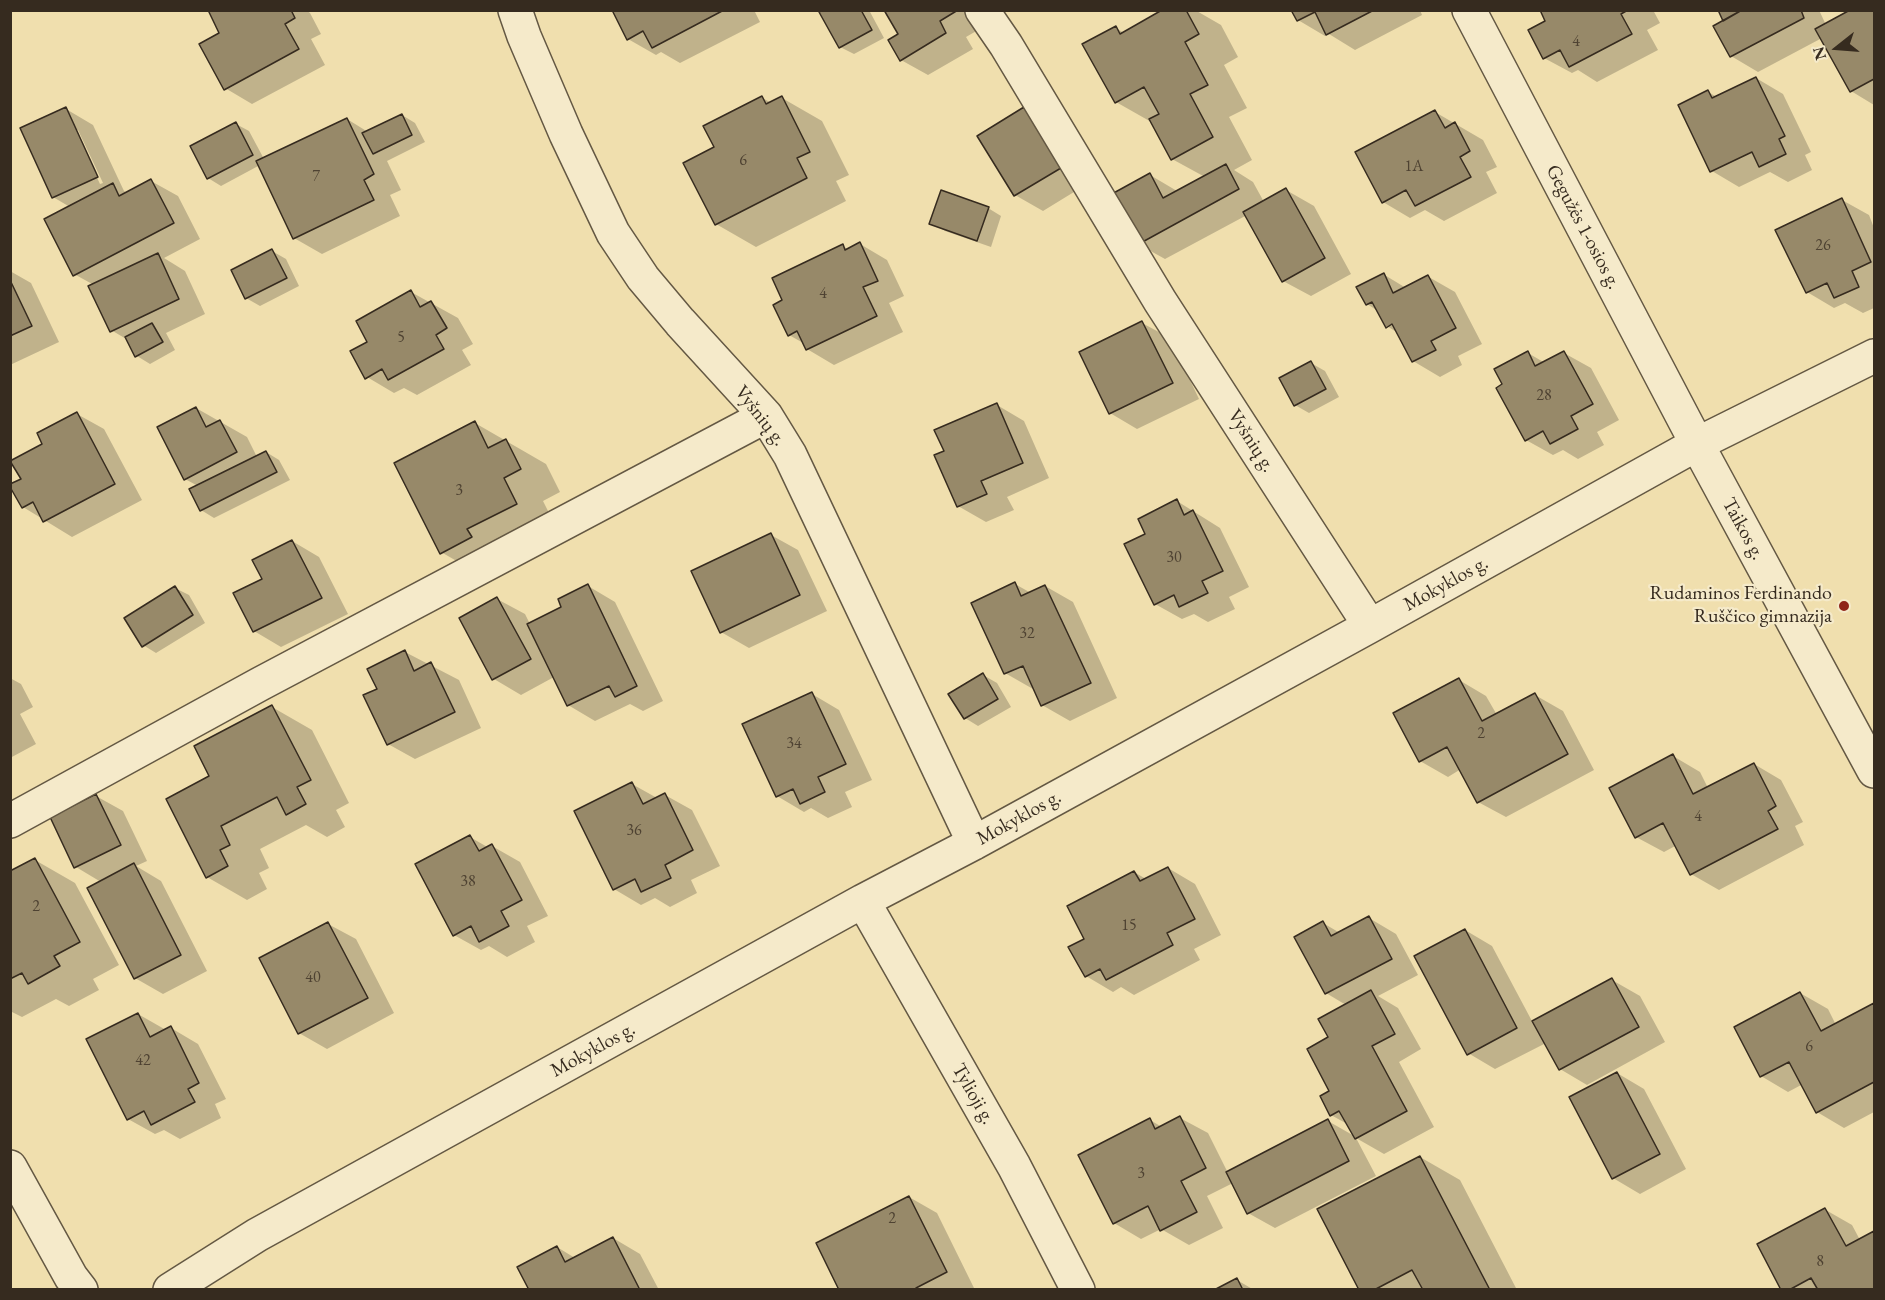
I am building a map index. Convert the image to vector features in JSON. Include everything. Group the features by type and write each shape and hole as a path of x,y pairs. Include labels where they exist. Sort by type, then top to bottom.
{"street":[{"name":"Vyšnių g.","path":"515,10 566,134 613,232 644,278 680,322 766,416 790,455 974,843"},
{"name":"Vyšnių g.","path":"982,10 1006,45 1160,301 1370,626"},
{"name":"Gegužės 1-osios g.","path":"1469,10 1697,444"},
{"name":"Mokyklos g.","path":"170,1290 257,1235 863,901 974,843 1370,626 1697,444 1875,356"},
{"path":"10,821 260,684 766,416"},
{"name":"Taikos g.","path":"1697,444 1875,771"},
{"name":"Tylioji g.","path":"863,901 1014,1166 1078,1290"},
{"path":"10,1167 71,1277 81,1290"}],"building":[{"path":"208,10 291,10 295,18 285,24 299,49 224,90 199,44 219,33"},
{"path":"612,10 724,10 652,48 643,31 627,40"},
{"path":"823,10 861,10 872,30 839,48 819,12"},
{"path":"884,10 958,10 940,21 946,33 900,61 888,40 898,34"},
{"path":"1162,10 1186,10 1199,34 1185,42 1208,85 1190,94 1213,137 1171,160 1149,119 1159,114 1144,87 1115,103 1082,44 1116,26 1120,34"},
{"path":"1291,10 1374,10 1326,35 1315,12 1297,21"},
{"path":"1540,10 1628,10 1621,14 1632,34 1569,67 1560,50 1543,59 1528,30 1545,21"},
{"path":"1718,10 1742,10 1723,21"},
{"path":"1742,10 1801,10 1804,18 1730,57 1713,26"},
{"path":"1850,10 1874,10 1874,79 1850,92 1815,29"},
{"path":"1756,77 1785,136 1779,139 1786,154 1759,167 1752,152 1710,172 1678,105 1708,90 1712,98"},
{"path":"762,96 766,104 782,96 810,152 797,158 807,178 715,225 683,163 714,147 703,126"},
{"path":"66,107 98,177 52,198 20,128"},
{"path":"1024,107 1061,168 1014,196 977,136"},
{"path":"1435,110 1445,128 1455,122 1470,151 1460,157 1471,177 1415,206 1406,190 1382,203 1355,152"},
{"path":"402,114 412,135 373,154 362,133"},
{"path":"347,118 374,174 364,180 374,200 293,239 256,161"},
{"path":"236,122 253,155 207,179 190,146"},
{"path":"1226,164 1239,189 1137,245 1110,195 1150,173 1163,198"},
{"path":"151,179 174,223 73,276 44,219 113,183 119,196"},
{"path":"1286,188 1325,258 1282,282 1243,212"},
{"path":"941,190 989,207 977,241 929,224"},
{"path":"1842,198 1871,262 1852,271 1859,287 1834,298 1827,283 1806,293 1775,230"},
{"path":"860,242 878,281 863,287 877,316 806,350 797,331 788,336 773,305 782,300 772,278 843,244 845,250"},
{"path":"272,249 287,278 245,299 231,270"},
{"path":"158,253 179,299 110,332 88,286"},
{"path":"1384,273 1393,293 1428,275 1456,328 1431,341 1436,350 1412,362 1392,324 1386,328 1372,302 1366,305 1356,287"},
{"path":"10,280 32,326 10,336"},
{"path":"411,290 420,307 431,301 447,328 436,335 444,349 388,380 382,369 365,379 350,351 367,342 356,321"},
{"path":"1142,321 1173,383 1109,414 1079,352"},
{"path":"152,323 163,342 135,357 125,337"},
{"path":"1528,351 1535,366 1564,351 1593,404 1571,416 1578,429 1550,444 1543,431 1525,441 1496,388 1502,384 1494,369"},
{"path":"1311,361 1326,389 1294,406 1279,378"},
{"path":"997,403 1023,463 981,481 987,494 957,507 934,455 944,451 934,430"},
{"path":"196,407 206,427 220,420 237,452 184,480 157,427"},
{"path":"77,412 115,484 43,522 33,502 22,508 10,487 10,484 21,479 10,461 42,444 37,433"},
{"path":"475,421 488,448 506,439 521,469 504,478 517,504 467,529 472,537 440,554 394,463"},
{"path":"266,451 277,472 200,511 189,489"},
{"path":"1177,499 1184,515 1193,510 1223,571 1202,581 1208,593 1179,607 1174,595 1154,605 1124,544 1145,534 1138,519"},
{"path":"771,533 800,595 720,633 691,571"},
{"path":"292,540 322,598 253,632 233,593 262,579 252,560"},
{"path":"1015,582 1021,596 1045,585 1091,683 1041,706 1023,666 1004,674 971,603"},
{"path":"588,584 637,686 615,697 609,686 567,706 527,624 561,607 558,599"},
{"path":"175,586 193,615 142,647 124,618"},
{"path":"497,597 531,659 492,680 459,618"},
{"path":"405,650 414,671 431,662 455,712 387,745 363,695 377,689 367,669"},
{"path":"983,673 998,699 964,719 948,694"},
{"path":"1459,678 1482,721 1535,693 1568,754 1477,803 1447,747 1419,762 1393,713"},
{"path":"812,692 846,764 818,777 825,792 800,804 793,789 776,797 742,724"},
{"path":"272,705 311,780 297,787 306,804 286,815 277,797 221,826 230,845 220,850 228,866 206,878 166,799 209,776 194,746"},
{"path":"1673,754 1693,794 1754,763 1776,806 1768,811 1778,829 1690,875 1663,823 1635,838 1609,788"},
{"path":"632,782 643,804 665,793 693,850 665,865 671,878 641,892 635,879 613,890 574,811"},
{"path":"96,794 121,845 74,868 50,817"},
{"path":"470,835 479,851 492,844 522,900 501,911 509,926 479,942 471,926 453,936 415,864"},
{"path":"35,858 80,942 54,956 60,966 28,984 22,973 10,979 10,871"},
{"path":"134,863 181,955 134,979 87,888"},
{"path":"1168,867 1195,919 1167,933 1173,945 1106,980 1100,969 1085,977 1068,947 1084,939 1067,906 1134,871 1140,881"},
{"path":"1369,916 1392,959 1325,994 1294,937 1323,921 1331,936"},
{"path":"328,922 368,998 298,1034 259,958"},
{"path":"1465,929 1517,1028 1467,1055 1414,956"},
{"path":"1612,978 1639,1027 1559,1070 1532,1021"},
{"path":"1371,990 1395,1034 1372,1046 1407,1111 1355,1139 1339,1111 1330,1116 1320,1096 1329,1091 1307,1049 1328,1037 1318,1019"},
{"path":"1800,992 1821,1031 1874,1003 1874,1082 1816,1113 1789,1062 1760,1077 1734,1027"},
{"path":"138,1013 150,1037 171,1026 199,1083 188,1089 195,1102 151,1125 144,1111 127,1120 86,1039"},
{"path":"1617,1072 1660,1154 1612,1179 1569,1097"},
{"path":"1180,1116 1206,1168 1181,1181 1197,1212 1160,1231 1148,1206 1113,1224 1078,1155 1150,1118 1155,1129"},
{"path":"1328,1119 1349,1161 1247,1214 1226,1172"},
{"path":"1420,1156 1490,1290 1423,1290 1412,1270 1374,1290 1359,1290 1317,1209"},
{"path":"909,1196 947,1272 916,1288 917,1290 839,1290 816,1243"},
{"path":"1825,1208 1846,1246 1874,1231 1874,1290 1818,1290 1811,1278 1789,1290 1781,1290 1757,1244"},
{"path":"613,1237 640,1290 529,1290 517,1267 557,1246 565,1262"},
{"path":"1237,1278 1243,1290 1214,1290"}],"place":[{"name":"Rudaminos Ferdinando Ruščico gimnazija","path":"1844,606"}]}
